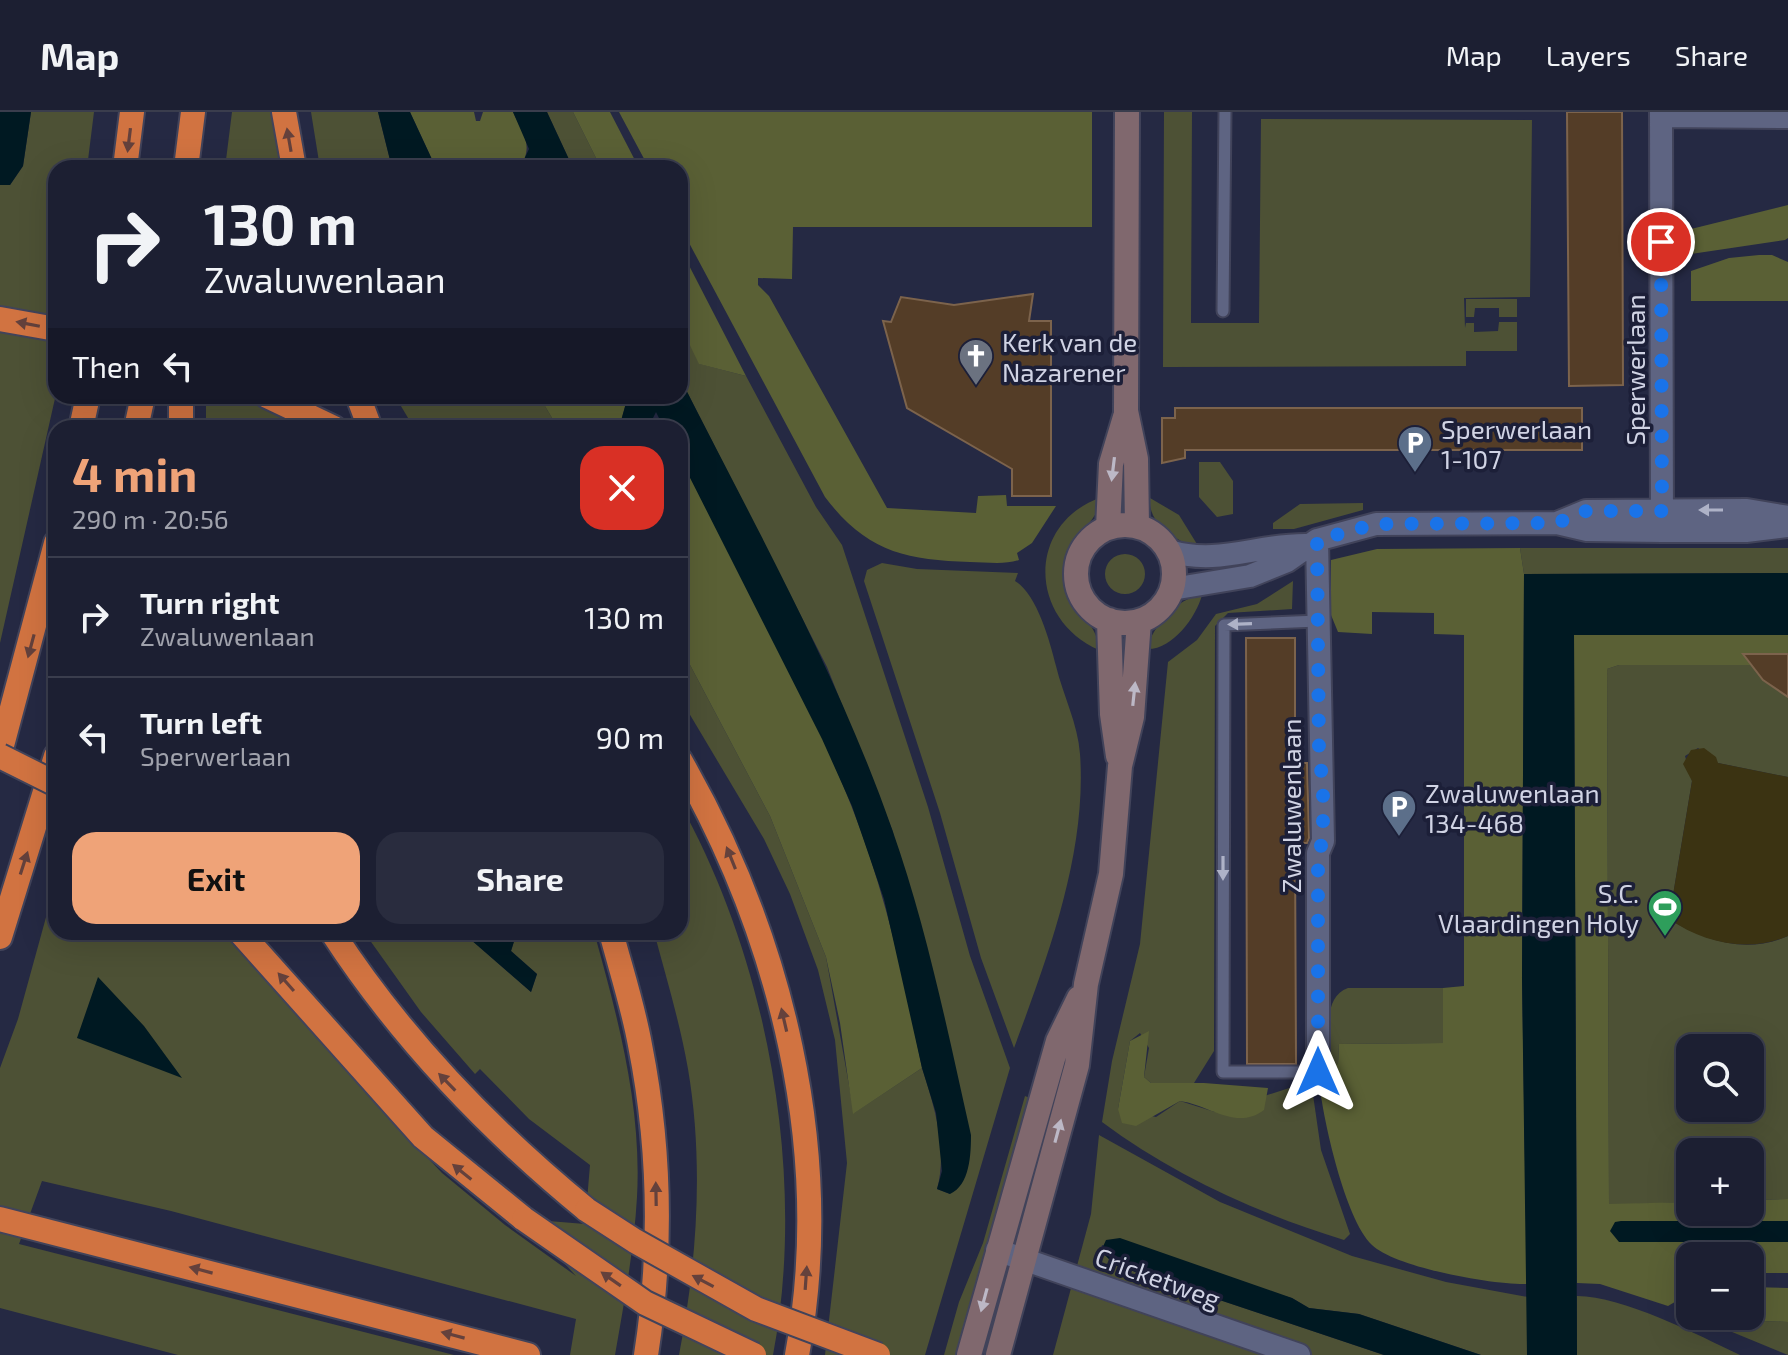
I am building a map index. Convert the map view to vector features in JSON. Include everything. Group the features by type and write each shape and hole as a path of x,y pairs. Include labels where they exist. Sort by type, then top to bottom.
{"highway":[{"path":"126,160 132,112"},
{"path":"187,160 193,112"},
{"path":"284,112 293,160"},
{"path":"0,319 48,328"},
{"path":"284,404 317,420"},
{"path":"48,573 0,754 48,780"},
{"path":"688,775 726,846 759,931 775,982 796,1080 808,1205 807,1277 797,1355"},
{"path":"0,937 48,782"},
{"path":"247,940 423,1137 524,1219 645,1303 754,1355"},
{"path":"337,940 372,994 421,1055 520,1154 587,1210 658,1255 756,1309 878,1355"},
{"path":"613,940 640,1044 654,1141 655,1265 646,1355"},
{"path":"0,1219 520,1354"}],"street":[{"path":"1127,112 1126,411 1136,459 1137,526"},
{"path":"1661,114 1788,117"},
{"name":"Sperwerlaan","path":"1661,114 1662,521"},
{"path":"1108,528 1111,464 1126,411"},
{"path":"1662,521 1747,510 1788,517"},
{"path":"1169,551 1194,559 1208,558 1312,543 1376,524 1557,523 1586,511 1746,531 1788,526"},
{"path":"1137,526 1156,535 1169,551 1174,563 1172,589 1159,609 1139,621 1109,620 1088,606 1079,591 1076,574 1087,543 1108,528 1137,526"},
{"path":"1172,589 1250,576 1287,561 1312,543"},
{"name":"Zwaluwenlaan","path":"1312,543 1318,621 1319,751 1323,761 1323,841 1318,853 1318,1072"},
{"path":"1109,620 1112,714 1120,766"},
{"path":"998,1355 1077,1065 1086,984 1111,874 1120,766 1132,717 1139,621"},
{"path":"969,1355 1058,1041 1086,984"},
{"name":"Cricketweg","path":"997,1250 1299,1355"}],"lane":[{"path":"1223,311 1225,112"},
{"path":"1318,621 1224,625 1223,1040 1223,1072 1318,1072"}],"green space":[{"path":"31,112 94,112 88,160 48,160 48,404 54,404 0,643 0,185 10,185 23,166"},
{"path":"232,112 274,112 283,160 226,160"},
{"path":"311,112 378,112 390,160 319,160"},
{"path":"410,112 474,112 476,121 480,121 483,112 513,112 526,140 524,160 432,160"},
{"path":"547,112 573,112 597,160 569,160"},
{"path":"573,112 610,112 635,160 597,160"},
{"path":"619,112 1092,112 1092,227 793,227 792,279 758,278 758,285 769,296 887,508 976,513 978,496 1006,495 1007,506 1056,506 1032,543 1017,553 1019,560 1001,563 947,561 906,555 871,541 840,515 825,497 688,241 688,160 645,160"},
{"path":"1164,112 1192,112 1191,323 1259,323 1261,119 1532,120 1530,297 1464,298 1465,328 1466,323 1474,323 1474,332 1498,331 1499,322 1517,322 1517,351 1466,351 1466,366 1163,367"},
{"path":"1788,205 1788,238 1785,240 1691,254 1691,229"},
{"path":"1772,255 1788,262 1788,301 1691,301 1691,271 1729,258"},
{"path":"688,264 746,376 699,364 688,341"},
{"path":"1466,299 1517,299 1517,317 1499,317 1499,308 1475,308 1474,317 1466,317"},
{"path":"688,341 700,364 746,376 816,507 842,545 928,807 970,956 1010,1068 925,1355 825,1355 847,1163 835,1040 818,970 790,894 764,839 688,711 688,661 770,816 826,957 854,1113 922,1068 940,1143 937,1189 950,1194 893,832 827,667 688,394"},
{"path":"206,404 298,404 296,420 206,420"},
{"path":"400,404 544,404 553,420 409,420"},
{"path":"544,404 626,404 621,420 553,420"},
{"path":"1199,462 1220,462 1233,481 1233,514 1217,517 1199,497"},
{"path":"688,473 770,630 833,761 874,869 892,935 922,1068 853,1114 840,1023 826,957 770,816 688,661"},
{"path":"1102,497 1095,516 1071,547 1065,567 1068,592 1093,629 1099,650 1076,636 1059,617 1049,595 1045,572 1049,549 1059,528 1077,510"},
{"path":"1150,498 1179,515 1200,549 1182,542 1159,524 1153,516"},
{"path":"1363,503 1363,510 1294,529 1273,529 1273,523 1300,504"},
{"path":"1520,548 1788,548 1788,573 1524,574"},
{"path":"1520,548 1524,574 1522,978 1527,1284 1512,1284 1423,1268 1372,1245 1362,1232 1344,1192 1330,1143 1319,1081 1332,1079 1331,1065 1338,1064 1339,1044 1443,1043 1443,988 1464,986 1464,635 1434,634 1434,613 1372,612 1372,634 1338,632 1331,615 1331,560 1377,549"},
{"path":"1125,554 1139,560 1145,574 1139,588 1125,594 1111,588 1105,574 1111,560"},
{"path":"882,563 917,569 1018,573 1015,581 1030,596 1046,632 1076,732 1081,791 1071,866 1052,941 1014,1048 981,958 940,813 864,581 867,570"},
{"path":"1293,581 1292,609 1228,613 1215,626 1214,1051 1194,1083 1151,1083 1144,1077 1149,1048 1140,1033 1130,1041 1118,1109 1156,1117 1180,1101 1215,1112 1311,1081 1321,1150 1350,1234 1344,1240 1280,1218 1187,1176 1102,1122 1112,1061 1140,944 1168,662 1197,640 1216,614 1257,604"},
{"path":"1202,595 1188,623 1173,639 1164,645 1146,649 1154,631 1167,614 1183,601"},
{"path":"1574,635 1788,635 1788,657 1757,665 1619,665 1607,669 1609,1204 1676,1202 1676,1221 1621,1221 1619,1242 1676,1242 1676,1301 1668,1306 1600,1284 1577,1283"},
{"name":"S.C. Vlaardingen Holy","path":"1788,657 1788,777 1718,763 1698,748 1685,756 1692,781 1669,919 1697,934 1727,943 1757,944 1788,936 1788,1199 1764,1200 1764,1138 1676,1138 1676,1203 1609,1205 1607,669 1619,665"},
{"path":"688,820 711,865 736,931 757,1000 772,1072 782,1144 785,1216 782,1287 773,1355 679,1355 694,1248 697,1176 693,1104 685,1052 656,940 688,940"},
{"path":"48,910 48,940 234,940 330,1042 389,1117 442,1173 505,1225 576,1276 524,1219 585,1224 590,1165 529,1119 480,1069 475,1074 421,1012 370,940 471,940 531,992 537,974 511,951 514,940 596,940 626,1063 638,1163 634,1237 615,1355 570,1355 576,1319 171,1211 42,1181 19,1244 454,1355 178,1355 0,1308 0,1068 18,1019"},
{"path":"1348,988 1443,988 1443,1043 1339,1044 1338,1064 1331,1065 1330,1010 1339,993"},
{"path":"1149,1031 1144,1077 1151,1083 1268,1088 1264,1110 1254,1116 1233,1117 1180,1101 1136,1126 1122,1123 1118,1109 1130,1041"},
{"path":"1025,1096 1032,1099 962,1355 944,1355 959,1302 983,1243"},
{"path":"1099,1135 1220,1202 1352,1256 1446,1282 1528,1297 1527,1355 1481,1355 1359,1314 1309,1308 1292,1298 1102,1245 1101,1251 1115,1265 1384,1355 1053,1355 1091,1214"},
{"path":"1788,1199 1788,1221 1764,1221 1764,1200"},
{"path":"1764,1242 1788,1242 1788,1273 1764,1273"},
{"path":"1764,1287 1788,1288 1788,1322 1764,1321"},
{"path":"1577,1296 1638,1309 1676,1325 1676,1330 1686,1330 1740,1355 1577,1355"},
{"path":"1764,1321 1788,1322 1788,1355 1727,1330 1764,1330"}],"sand":[{"path":"1704,748 1716,757 1718,763 1788,777 1788,936 1757,944 1727,943 1697,934 1669,919 1692,781 1683,764 1691,750"}],"water":[{"path":"0,112 31,112 23,166 10,185 0,185"},
{"path":"378,112 410,112 432,160 390,160"},
{"path":"513,112 547,112 569,160 524,160 529,149"},
{"path":"688,393 766,544 846,713 892,829 916,904 971,1135 970,1160 965,1176 957,1190 950,1194 937,1189 942,1171 936,1113 922,1068 884,899 852,806 822,739 688,474 688,420 660,420 656,412 652,420 621,420 626,404 688,404"},
{"path":"1788,573 1788,635 1574,635 1577,1355 1527,1355 1522,978 1524,574"},
{"path":"471,940 514,940 511,951 537,974 531,992"},
{"path":"98,977 144,1026 182,1078 77,1038"},
{"path":"1676,1221 1676,1226 1764,1226 1764,1221 1788,1221 1788,1242 1619,1242 1610,1231 1615,1222"},
{"path":"1120,1238 1292,1298 1309,1308 1359,1314 1481,1355 1384,1355 1115,1265 1101,1251 1106,1240"}],"building":[{"path":"1567,112 1622,112 1623,385 1569,386"},
{"name":"Kerk van de Nazarener","path":"1033,294 1029,321 1051,321 1051,496 1012,496 1012,469 907,408 883,321 891,322 901,297 954,305"},
{"path":"1175,408 1582,408 1582,450 1185,450 1185,458 1162,463 1162,418 1175,418"},
{"path":"1246,638 1295,638 1295,763 1307,763 1309,838 1307,843 1295,843 1296,1064 1247,1064"},
{"path":"1743,654 1788,654 1788,697 1763,680"}],"place":[{"name":"Kerk van de Nazarener","path":"976,387"},
{"name":"Sperwerlaan 1-107","path":"1415,474"},
{"name":"Zwaluwenlaan 134-468","path":"1399,838"},
{"name":"S.C. Vlaardingen Holy","path":"1665,938"}],"route":[{"path":"1318,1072 1318,853 1323,841 1323,761 1319,751 1317,540 1376,524 1557,523 1586,511 1662,511 1661,242"}]}
